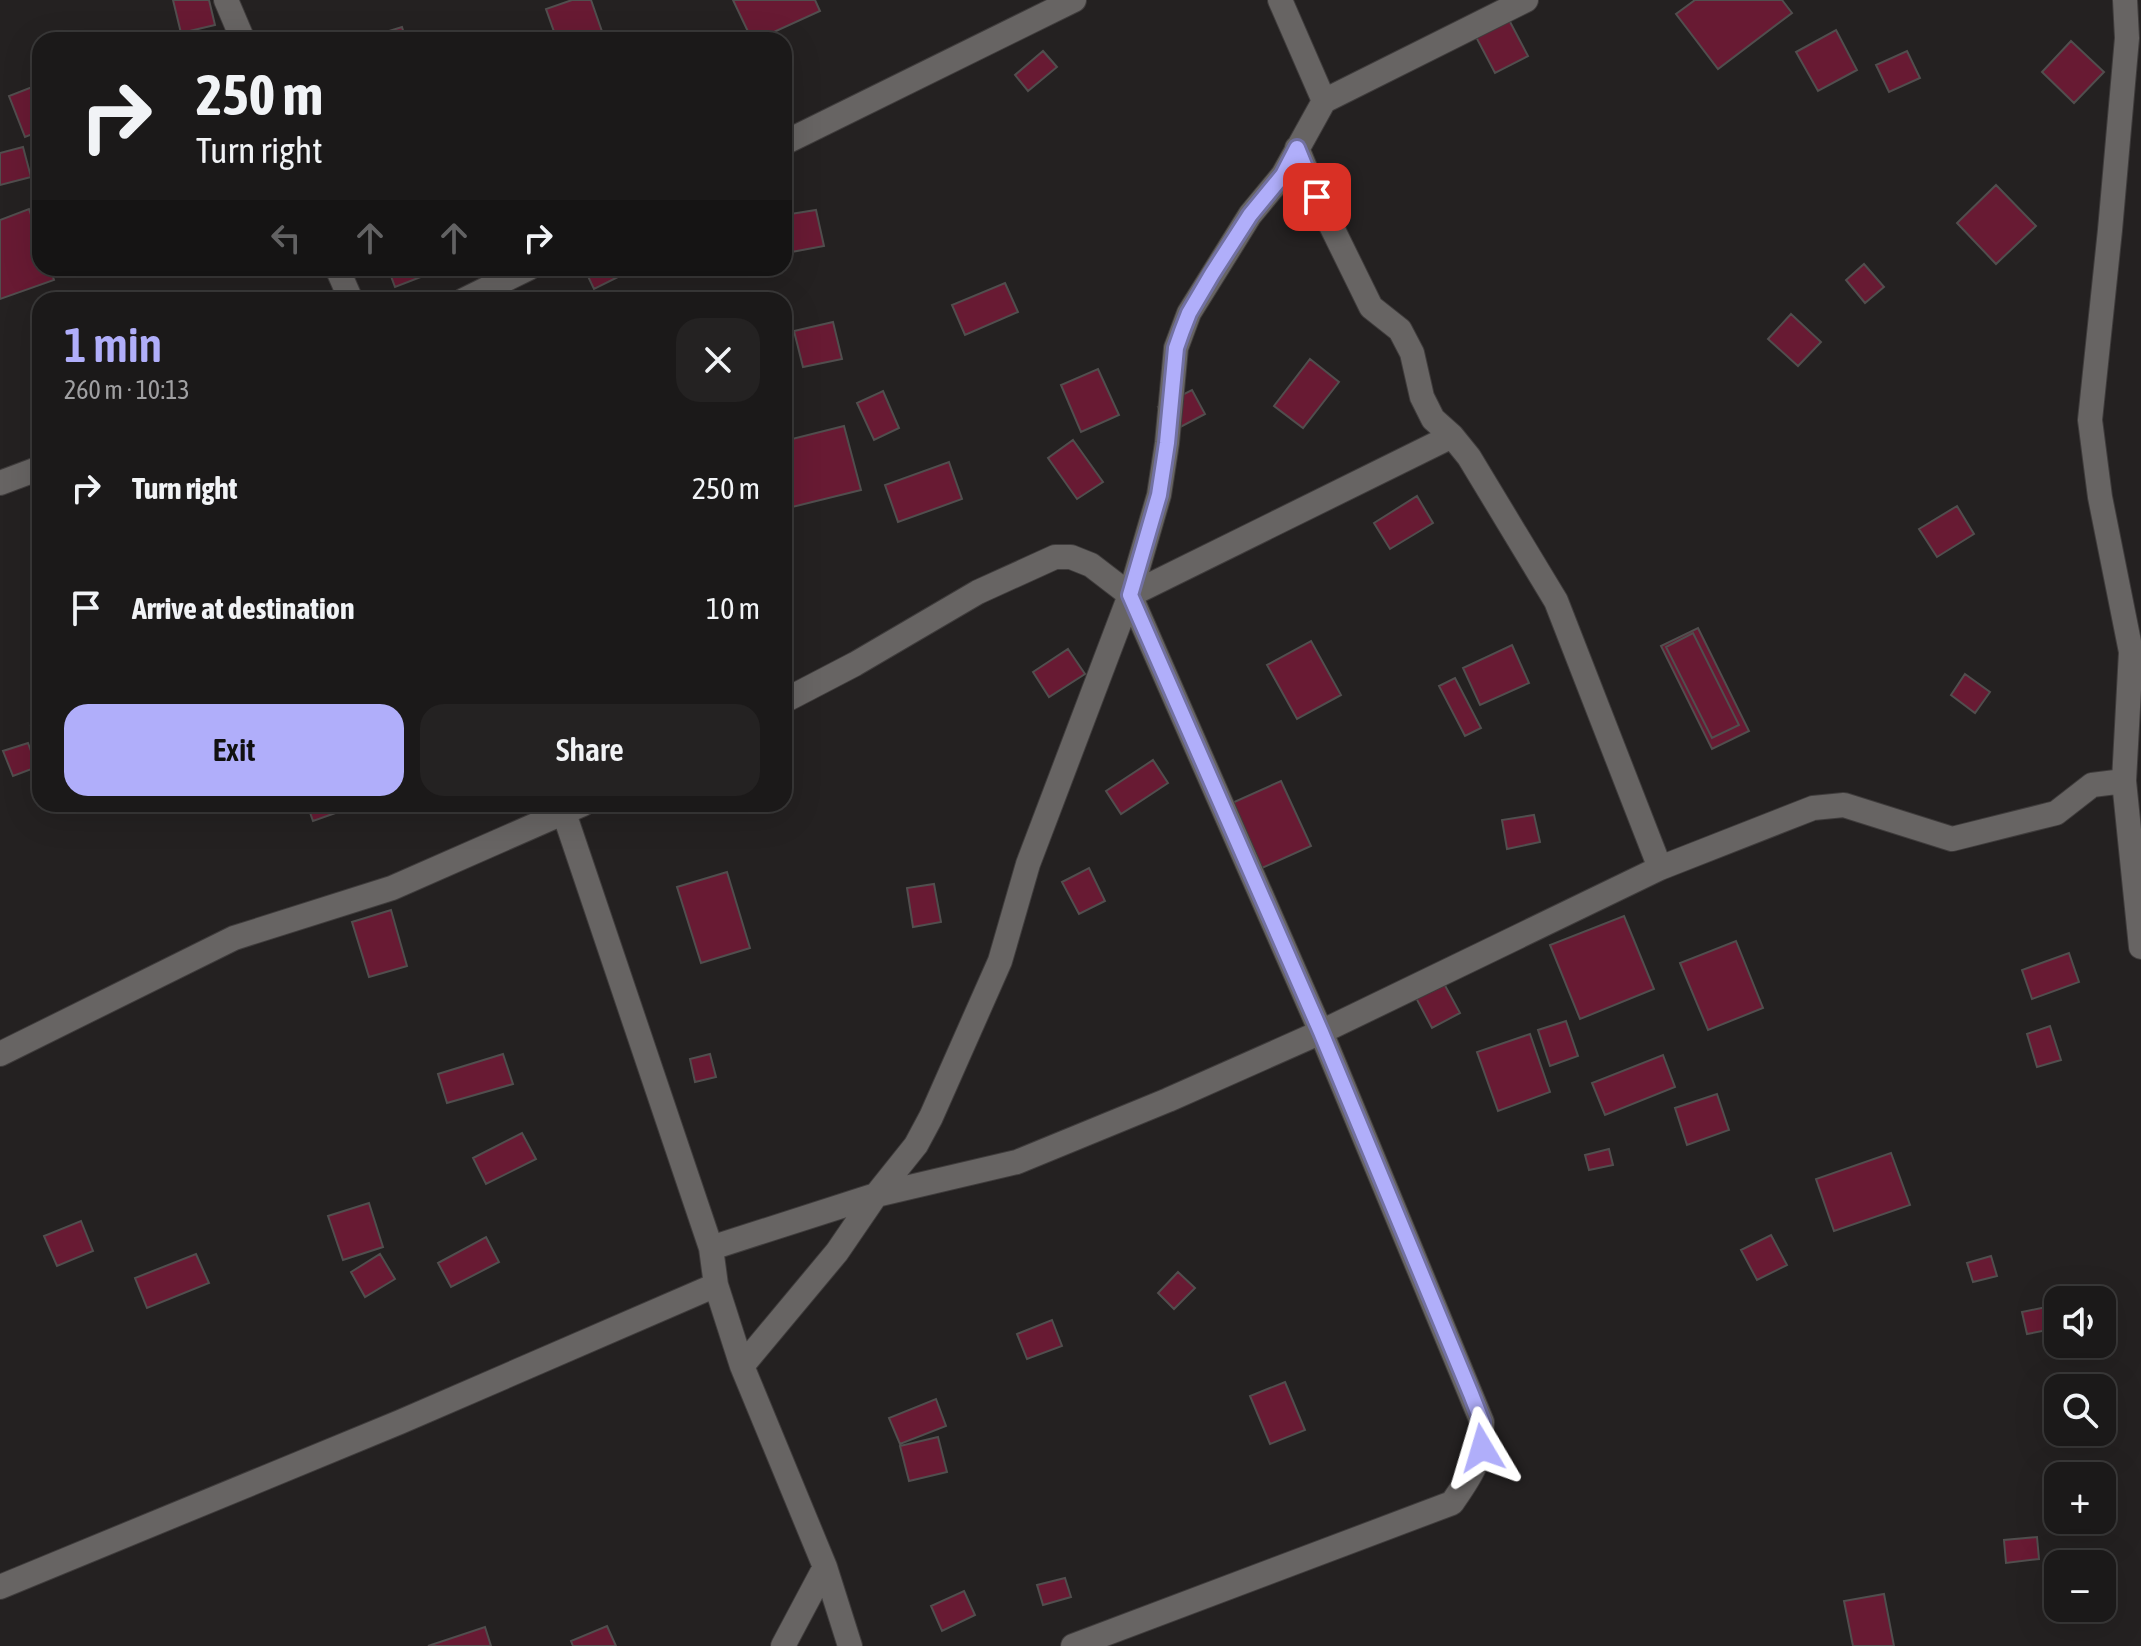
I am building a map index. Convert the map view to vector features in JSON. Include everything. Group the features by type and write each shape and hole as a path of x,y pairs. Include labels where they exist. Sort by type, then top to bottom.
{"street":[{"path":"226,0 240,32"},
{"path":"792,139 1074,0"},
{"path":"1280,0 1324,101"},
{"path":"742,1366 837,1252 876,1195 916,1145 1000,961 1028,864 1130,595 1159,495 1176,348 1189,313 1250,215 1283,175 1324,101 1526,0"},
{"path":"2125,0 2127,38 2090,420 2100,497 2131,652 2124,781 2141,947"},
{"path":"1297,148 1317,197 1371,307 1400,330 1412,353 1422,397 1433,419 1469,457 1556,601 1660,868"},
{"path":"480,292 513,276"},
{"path":"1130,595 1452,436"},
{"path":"0,483 32,471"},
{"path":"792,697 978,592 1055,557 1071,557 1091,565 1130,595 1321,1032 1482,1422 1482,1448 1473,1473 1452,1503 1073,1646"},
{"path":"1091,565 1140,559"},
{"path":"711,1248 876,1195 1017,1162 1321,1032 1660,868 1813,808 1844,805 1952,839 2056,813 2092,785 2124,781"},
{"path":"0,1054 234,938 392,888 559,812"},
{"path":"572,812 711,1248 716,1285 742,1366 825,1567 850,1646"},
{"path":"0,1587 386,1428 716,1285"},
{"path":"783,1646 825,1567"}],"building":[{"path":"173,0 209,0 215,25 181,32"},
{"path":"572,0 591,0 602,32 554,32 546,9"},
{"path":"733,0 815,0 820,11 774,32 748,32"},
{"path":"1695,0 1782,0 1792,13 1718,69 1676,14"},
{"path":"1508,18 1528,56 1495,73 1475,35"},
{"path":"402,27 404,32 386,32"},
{"path":"1836,30 1857,70 1818,91 1796,52"},
{"path":"2071,41 2104,72 2074,103 2042,72"},
{"path":"1043,51 1057,67 1028,91 1015,75"},
{"path":"1907,51 1920,78 1889,92 1876,65"},
{"path":"32,87 32,134 25,137 9,96"},
{"path":"23,147 31,177 0,185 0,153"},
{"path":"1996,185 2036,226 1996,264 1957,223"},
{"path":"29,209 32,218 32,276 53,276 54,280 0,299 0,220"},
{"path":"816,210 824,246 792,252 792,214"},
{"path":"1864,264 1884,287 1865,303 1846,280"},
{"path":"391,276 423,276 395,287"},
{"path":"588,276 620,276 594,289"},
{"path":"1005,283 1018,312 965,335 952,305"},
{"path":"1791,314 1821,342 1798,366 1768,339"},
{"path":"833,322 842,359 803,367 794,331"},
{"path":"1310,359 1339,382 1303,428 1274,406"},
{"path":"1098,369 1119,415 1081,432 1061,385"},
{"path":"1192,390 1205,414 1171,432 1158,407"},
{"path":"883,391 899,428 874,440 857,403"},
{"path":"844,426 861,490 792,507 792,439"},
{"path":"1073,440 1103,482 1077,499 1048,458"},
{"path":"949,462 962,499 898,522 885,485"},
{"path":"1417,496 1433,523 1390,549 1374,523"},
{"path":"1957,506 1974,534 1937,557 1919,529"},
{"path":"1698,628 1749,731 1712,749 1661,646"},
{"path":"1693,633 1739,725 1712,738 1666,647"},
{"path":"1311,641 1341,695 1297,719 1267,665"},
{"path":"1512,645 1529,683 1480,705 1463,668"},
{"path":"1068,649 1085,674 1049,697 1033,672"},
{"path":"1965,674 1990,692 1975,713 1951,695"},
{"path":"1455,678 1481,728 1465,736 1439,686"},
{"path":"28,743 32,769 13,776 3,751"},
{"path":"1153,760 1168,783 1121,814 1106,791"},
{"path":"1281,781 1311,846 1262,868 1232,803"},
{"path":"310,812 338,812 313,821"},
{"path":"1534,815 1540,842 1507,849 1502,820"},
{"path":"1089,868 1105,901 1079,914 1062,882"},
{"path":"727,872 750,948 701,963 677,887"},
{"path":"934,884 941,922 913,927 907,888"},
{"path":"391,910 407,966 369,977 352,922"},
{"path":"1624,916 1654,989 1580,1019 1550,945"},
{"path":"1736,941 1763,1008 1708,1030 1680,963"},
{"path":"2069,953 2079,982 2032,999 2022,970"},
{"path":"1442,980 1460,1013 1432,1028 1414,994"},
{"path":"1566,1021 1578,1056 1550,1066 1538,1030"},
{"path":"2050,1026 2061,1060 2037,1067 2027,1034"},
{"path":"1530,1034 1550,1092 1498,1111 1477,1052"},
{"path":"503,1054 513,1084 447,1103 438,1074"},
{"path":"710,1054 716,1077 695,1082 690,1059"},
{"path":"1663,1055 1675,1087 1605,1115 1592,1083"},
{"path":"1717,1094 1729,1130 1687,1145 1675,1108"},
{"path":"522,1133 536,1159 486,1184 473,1158"},
{"path":"1609,1149 1613,1165 1589,1170 1585,1155"},
{"path":"1891,1153 1910,1205 1834,1231 1816,1179"},
{"path":"369,1203 383,1247 343,1260 328,1216"},
{"path":"81,1221 93,1251 57,1266 44,1236"},
{"path":"1771,1235 1787,1265 1757,1280 1741,1250"},
{"path":"486,1237 499,1262 451,1287 438,1263"},
{"path":"196,1254 209,1283 147,1308 135,1278"},
{"path":"380,1254 395,1279 365,1297 351,1272"},
{"path":"1991,1256 1997,1276 1973,1282 1967,1263"},
{"path":"1178,1272 1195,1288 1174,1309 1158,1293"},
{"path":"2044,1307 2044,1331 2027,1334 2022,1312"},
{"path":"1052,1320 1062,1346 1027,1359 1017,1334"},
{"path":"1285,1382 1305,1430 1270,1444 1250,1396"},
{"path":"936,1399 946,1426 900,1444 889,1418"},
{"path":"938,1437 947,1472 909,1481 900,1446"},
{"path":"2037,1537 2039,1559 2006,1563 2004,1540"},
{"path":"1065,1578 1071,1597 1043,1605 1037,1585"},
{"path":"964,1591 975,1615 942,1631 931,1606"},
{"path":"1884,1594 1894,1646 1853,1646 1844,1601"},
{"path":"607,1626 616,1646 573,1646 571,1641"},
{"path":"485,1627 491,1646 428,1646"}],"route":[{"path":"1317,197 1297,148 1283,175 1250,215 1189,313 1176,348 1159,495 1130,595 1321,1032 1471,1394 1482,1422 1482,1448"}]}
